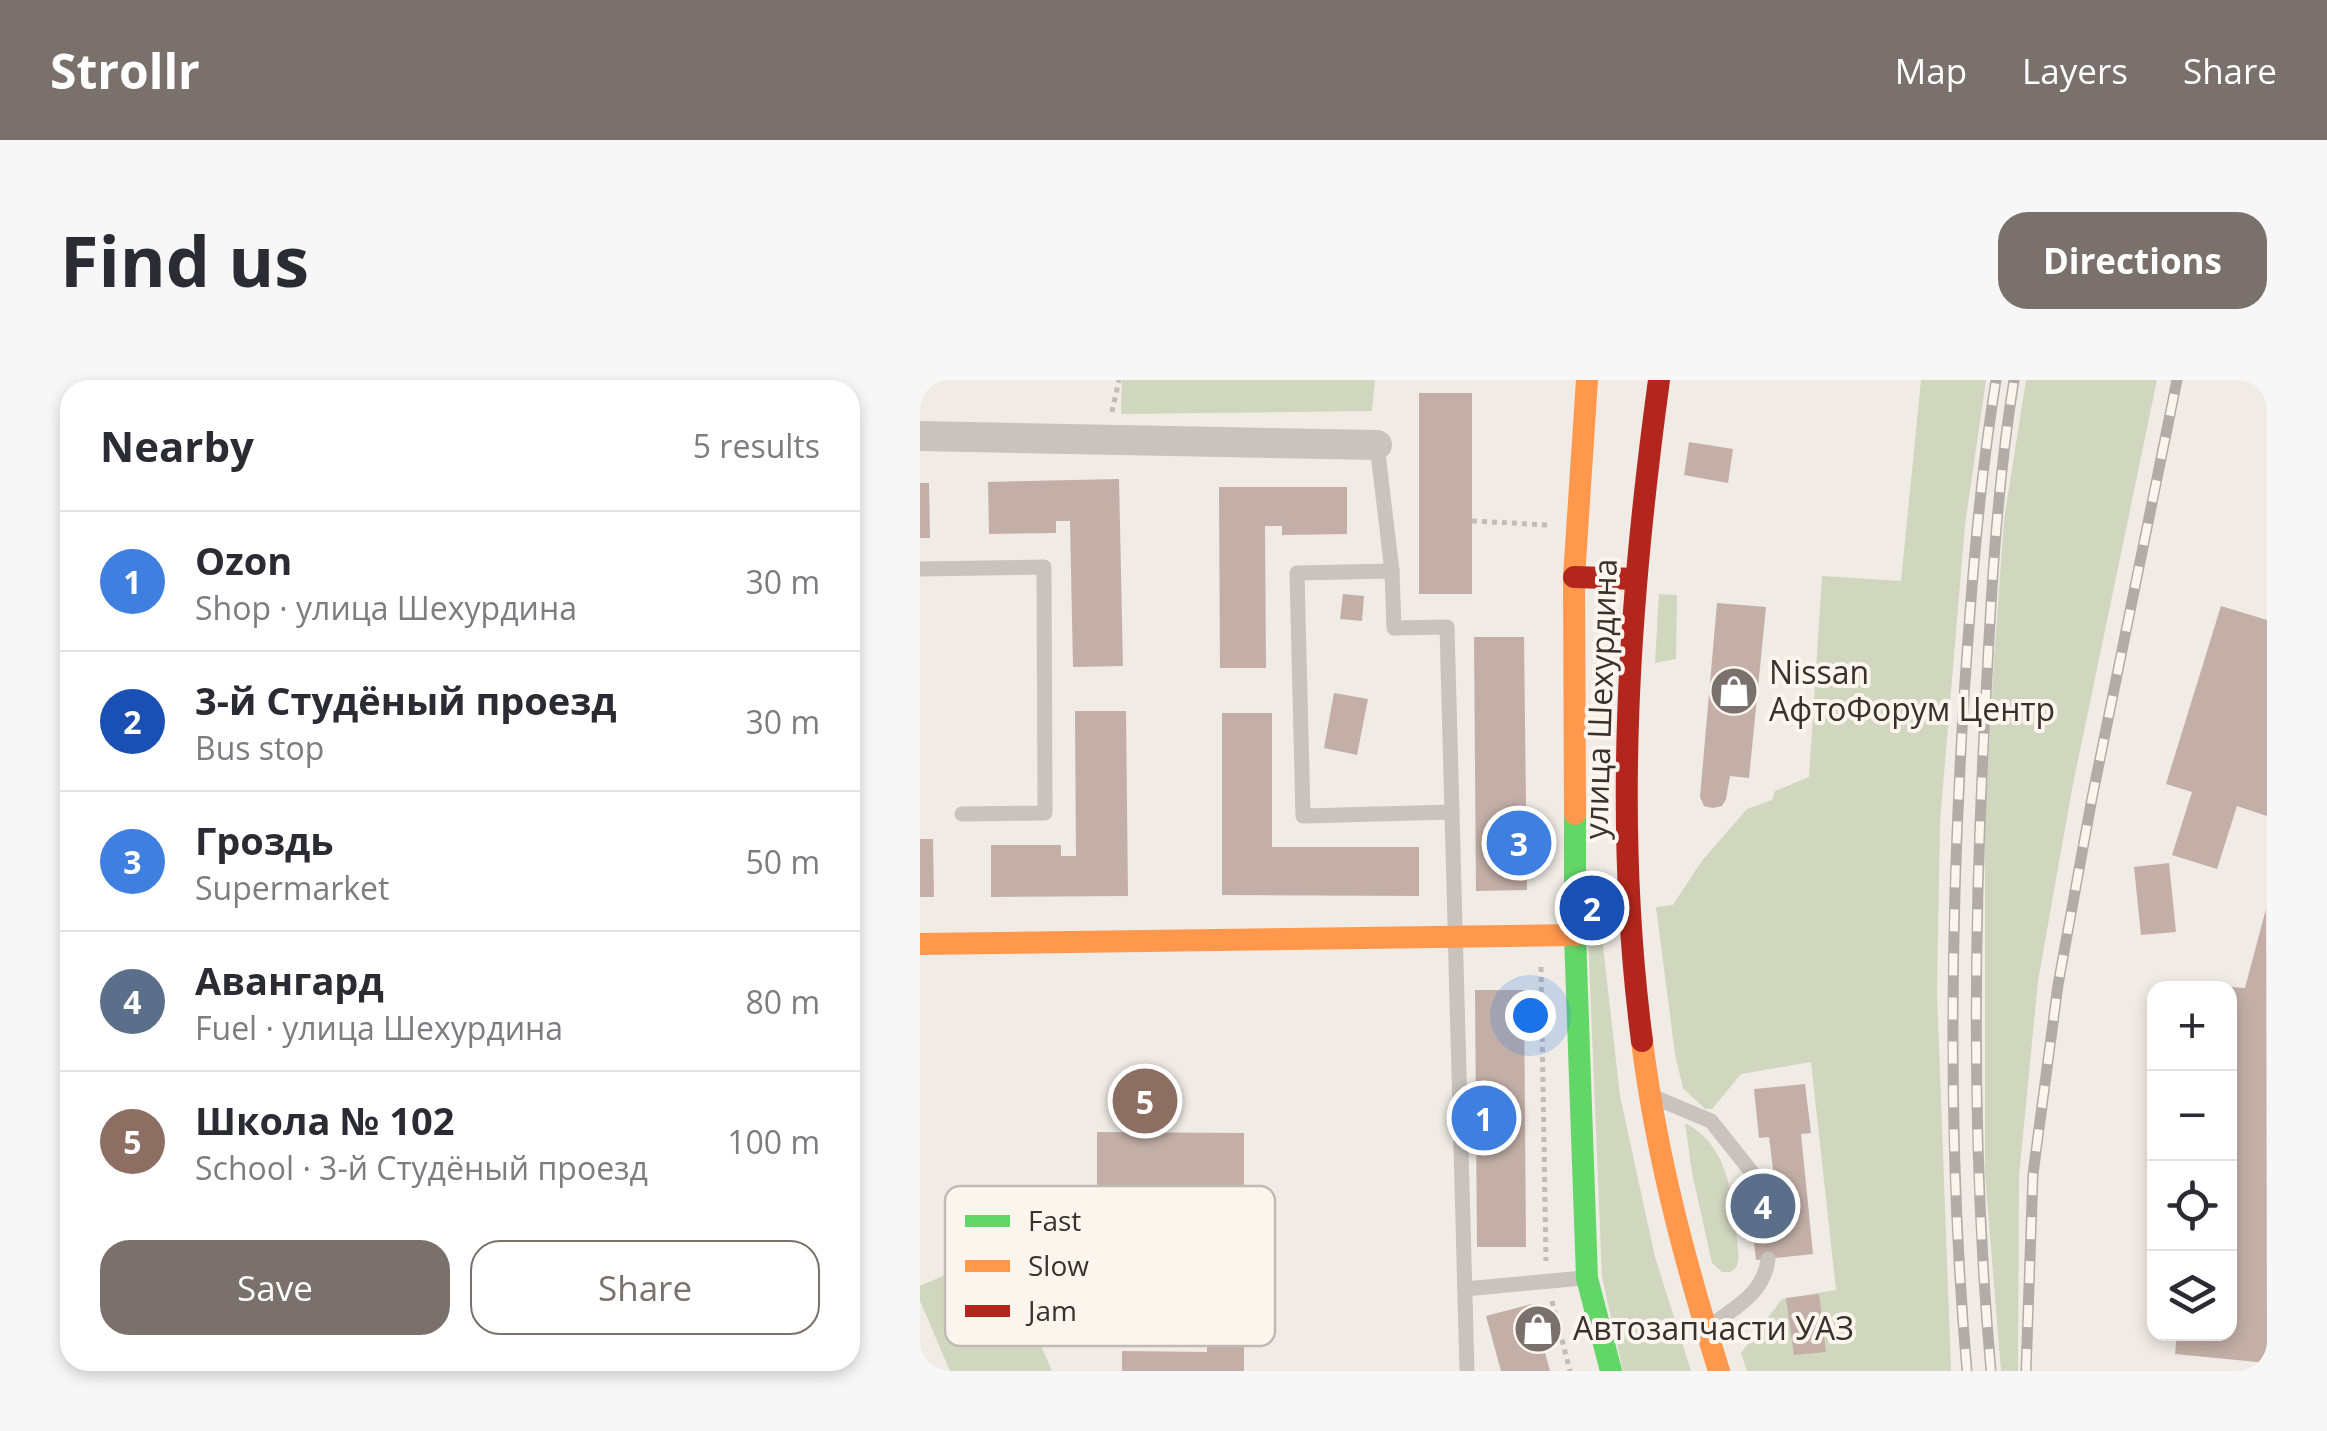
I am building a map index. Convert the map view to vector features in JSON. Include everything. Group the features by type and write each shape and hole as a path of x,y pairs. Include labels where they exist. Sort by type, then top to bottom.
{"street":[{"path":"1588,380 1574,577 1575,936 1588,1278 1611,1371"},
{"name":"улица Шехурдина","path":"1659,380 1636,579 1626,738 1628,907 1648,1095 1679,1241 1718,1371"},
{"path":"920,436 1377,446"},
{"path":"1574,577 1636,579"},
{"path":"920,944 1575,936"}],"lane":[{"path":"1377,446 1392,571 1394,628 1447,627 1467,1371"},
{"path":"920,569 1044,567 1045,813 962,814"},
{"path":"1392,571 1297,573 1303,816 1452,812"},
{"path":"1648,1095 1710,1121 1754,1175 1757,1187"},
{"path":"1706,1330 1758,1290 1768,1258"},
{"path":"1465,1289 1588,1278"}],"path":[{"path":"1472,521 1548,526"},
{"path":"1540,934 1546,1281 1570,1371"}],"green space":[{"path":"1122,380 1375,380 1372,411 1121,414"},
{"path":"1921,380 1986,380 1965,525 1940,822 1937,992 1951,1371 1747,1371 1741,1353 1782,1299 1836,1290 1811,1062 1741,1074 1712,1109 1705,1109 1683,1088 1656,907 1673,905 1701,862 1747,809 1772,800 1775,791 1809,777 1822,576 1901,581"},
{"path":"2026,380 2157,380 2072,789 2038,981 2019,1176 2018,1371 2001,1371 1985,1174 1985,822 2004,520"},
{"path":"1659,594 1677,595 1676,659 1655,663"},
{"path":"1588,936 1602,937 1620,1096 1655,1257 1691,1371 1623,1371 1602,1277"},
{"path":"1685,1123 1713,1148 1728,1181 1739,1257 1731,1272 1722,1272 1712,1263"},
{"path":"945,1275 945,1346 1041,1346 1052,1371 950,1371 920,1301 920,1286"}],"building":[{"path":"1419,393 1472,393 1472,594 1419,594"},
{"path":"1689,442 1733,449 1728,483 1684,475"},
{"path":"1119,479 1123,666 1073,667 1070,521 1056,521 1056,533 989,534 988,482"},
{"path":"920,483 929,483 930,538 920,538"},
{"path":"1219,487 1347,487 1347,534 1282,535 1282,526 1265,526 1266,668 1220,668"},
{"path":"1343,594 1364,596 1362,621 1340,619"},
{"name":"Nissan АфтоФорум Центр","path":"1717,603 1766,607 1749,778 1730,776 1726,799 1722,806 1713,808 1704,806 1700,797"},
{"path":"2221,606 2267,620 2267,816 2237,806 2217,869 2172,855 2192,792 2166,784"},
{"path":"1474,637 1524,637 1527,890 1476,891"},
{"path":"1334,693 1368,699 1357,755 1324,748"},
{"path":"1075,711 1126,711 1128,896 991,897 991,845 1061,845 1061,856 1076,856"},
{"path":"1222,713 1272,713 1272,847 1419,847 1419,896 1222,895"},
{"path":"920,839 933,839 934,897 920,897"},
{"path":"2169,863 2176,932 2141,935 2134,867"},
{"path":"2266,909 2267,1363 2175,1354 2176,1341 2237,1341 2237,987 2245,988"},
{"path":"1475,990 1524,990 1526,1247 1477,1247"},
{"path":"1805,1084 1811,1133 1801,1134 1813,1254 1756,1260 1748,1188 1775,1185 1769,1137 1759,1138 1754,1089"},
{"path":"1097,1132 1244,1133 1244,1186 1097,1186"},
{"path":"1819,1294 1826,1352 1794,1355 1786,1298"},
{"path":"1532,1304 1550,1371 1501,1371 1486,1316"},
{"path":"1207,1346 1244,1346 1244,1371 1122,1371 1122,1351 1207,1352"}],"railway":[{"path":"1967,1371 1954,1118 1956,865 1973,578 1996,380"},
{"path":"1991,1371 1980,1212 1978,894 1994,557 2014,380"},
{"path":"2026,1371 2033,1174 2058,985 2177,380"}],"traffic: fast":[{"path":"1575,814 1575,935 1587,1278 1611,1371"}],"traffic: slow":[{"path":"1575,814 1574,577 1587,380"},
{"path":"920,944 1575,935"},
{"path":"1642,1041 1673,1208 1719,1371"}],"traffic: jam":[{"path":"1642,1041 1628,875 1628,710 1640,545 1659,380"},
{"path":"1574,577 1636,579"}],"place":[{"name":"Nissan АфтоФорум Центр","path":"1734,691"},
{"name":"Гроздь","path":"1519,843"},
{"name":"3-й Студёный проезд","path":"1592,908"},
{"name":"Школа № 102","path":"1145,1101"},
{"name":"Ozon","path":"1484,1118"},
{"name":"Авангард","path":"1763,1206"},
{"name":"Автозапчасти УАЗ","path":"1538,1329"}]}
